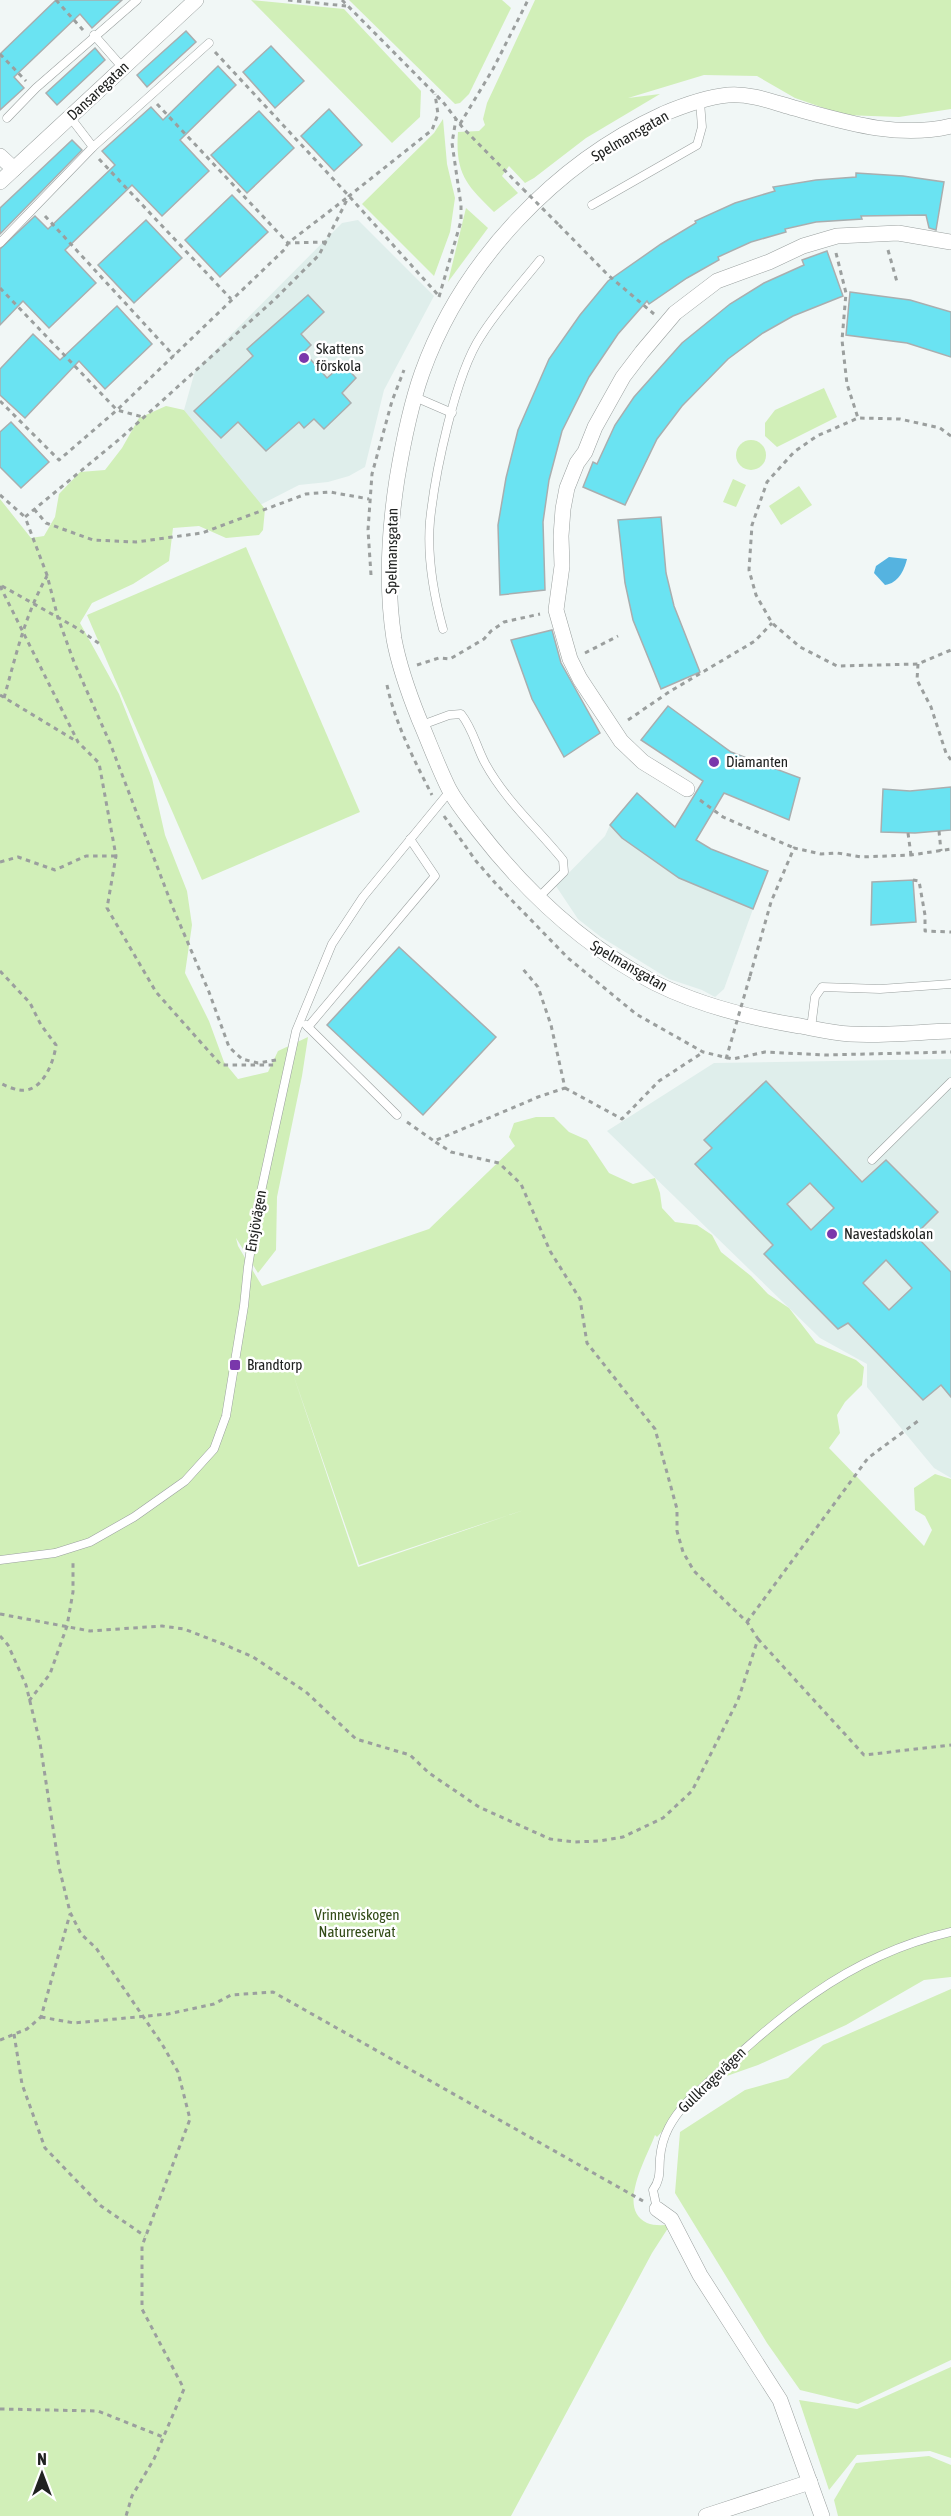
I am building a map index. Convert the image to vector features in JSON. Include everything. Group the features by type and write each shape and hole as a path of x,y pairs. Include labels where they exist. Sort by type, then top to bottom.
{"street":[{"name":"Dansaregatan","path":"0,182 196,0"},
{"name":"Spelmansgatan","path":"951,126 903,130 862,127 760,98 728,95 665,113 612,142 555,183 497,243 454,306 430,353 415,397 399,467 392,507 390,548 390,591 394,640 422,724 450,791 500,858 579,935 654,982 690,999 731,1012 850,1034 951,1031"},
{"path":"0,156 14,169"},
{"path":"687,789 643,762 621,741 580,679 570,659 556,610 562,566 561,536 567,489 577,462 585,452 595,427 623,377 642,352 675,313 717,281 769,262 803,246 837,236 884,234 937,238 951,242"},
{"path":"657,2209 671,2219 700,2275 780,2400 822,2516"},
{"path":"706,2516 810,2482"}],"lane":[{"path":"7,118 34,90 136,0"},
{"path":"92,37 123,68"},
{"path":"0,243 92,148 208,44"},
{"path":"592,205 697,145 702,127 699,102"},
{"path":"70,117 92,148"},
{"path":"443,629 436,604 430,522 452,413 464,372 479,338 540,260"},
{"path":"415,397 452,413"},
{"path":"422,724 448,715 461,714 470,726 485,763 514,804 563,860 564,872 539,897"},
{"name":"Ensjövägen","path":"0,1560 55,1553 90,1542 134,1517 184,1481 214,1449 226,1416 257,1210 300,1020 332,944 363,897 450,791"},
{"path":"308,1027 435,876 410,839"},
{"path":"811,1028 814,997 822,987 880,989 951,984"},
{"path":"300,1020 397,1115"},
{"path":"872,1160 951,1082"},
{"name":"Gullkragevägen","path":"657,2209 653,2190 660,2178 660,2157 666,2131 687,2102 790,2010 829,1983 882,1955 951,1932"}],"path":[{"path":"56,0 92,37"},
{"path":"288,0 348,6"},
{"path":"342,0 608,275 667,324"},
{"path":"460,124 493,69 528,0"},
{"path":"208,44 439,296"},
{"path":"0,54 34,90"},
{"path":"0,401 59,460 117,410 174,356 285,249 288,243 432,130 438,114 435,94"},
{"path":"150,96 288,243 327,242"},
{"path":"434,306 461,221 461,205 452,143 456,119"},
{"path":"92,148 231,299"},
{"path":"26,517 144,417 275,299 319,255 349,196"},
{"path":"35,206 174,356"},
{"path":"884,234 897,282"},
{"path":"831,238 841,265 846,292 842,340 847,384 858,418"},
{"path":"0,288 117,410 144,417"},
{"path":"372,581 368,530 372,474 392,401 406,366"},
{"path":"951,436 940,428 900,419 858,418 818,436 794,452 767,482 752,525 749,570 756,595 772,623 800,647 817,658 837,666 918,664 951,650"},
{"path":"34,509 46,523 93,540 136,542 201,533 306,494 330,492 369,499"},
{"path":"0,495 26,517 48,575 58,618 74,662 110,743 229,1047 242,1059 258,1063 289,1061"},
{"path":"48,575 32,603 22,629 2,697 78,742 99,763 116,856 107,908 156,992 220,1065 289,1061"},
{"path":"0,586 100,644"},
{"path":"0,586 78,742"},
{"path":"402,669 428,660 450,659 484,639 504,622 556,610"},
{"path":"614,730 669,692 755,641 772,623"},
{"path":"570,659 618,636"},
{"path":"918,664 917,680 931,707 946,753 951,760"},
{"path":"386,676 390,699 411,754 437,807 476,861 536,927 568,958 636,1014 703,1052 726,1059 765,1052 825,1055 951,1052"},
{"path":"687,789 723,818 794,848 821,854 837,853 861,857 911,855 951,849"},
{"path":"939,831 941,851"},
{"path":"909,833 911,855"},
{"path":"726,1059 771,902 794,848"},
{"path":"0,862 18,858 55,870 86,856 116,856"},
{"path":"913,880 919,881 925,915 925,931 951,932"},
{"path":"522,968 538,987 551,1025 565,1088"},
{"path":"0,971 30,1003 41,1025 56,1045 53,1064 38,1085 21,1091 0,1083"},
{"path":"434,1141 537,1096 565,1088 622,1119 659,1081 703,1052"},
{"path":"397,1115 451,1152 499,1163 520,1184 550,1251 580,1299 587,1343 655,1429 676,1509 677,1531 683,1552 694,1571 747,1622 758,1639 864,1755 951,1745"},
{"path":"747,1622 868,1458 918,1421"},
{"path":"29,1701 50,1674 67,1626 73,1592 73,1547"},
{"path":"0,1614 90,1631 162,1626 184,1629 253,1657 306,1692 356,1739 410,1755 429,1773 478,1807 550,1839 574,1842 623,1837 663,1818 692,1791 738,1700 758,1639"},
{"path":"0,1636 8,1645 26,1685 40,1743 59,1867 70,1912 81,1934 96,1948 178,2072 189,2119 142,2246 142,2309 184,2388 154,2459 132,2496 126,2516"},
{"path":"0,2040 27,2029 41,2017 70,1912"},
{"path":"41,2017 74,2023 168,2014 214,2004 231,1995 273,1992 657,2209"},
{"path":"14,2034 22,2084 45,2148 101,2206 145,2236"},
{"path":"0,2409 98,2411 163,2438"}],"shaded area":[{"name":"Skattens förskola","path":"358,220 434,296 384,390 365,467 349,476 328,482 299,485 260,505 184,410 195,371 342,223"},
{"path":"610,825 622,838 679,878 753,909 724,989 715,997 669,979 601,937 578,919 556,886 605,836"},
{"name":"Navestadskolan","path":"951,1059 951,1478 934,1468 867,1387 867,1364 820,1338 607,1131 714,1063"}],"green space":[{"path":"251,0 344,9 421,91 420,117 392,143"},
{"path":"349,0 502,0 511,8 469,94 460,103 455,104"},
{"path":"535,0 951,0 951,109 899,117 844,115 795,98 757,76 704,75 628,98 660,94 586,138 525,183 509,166 502,176 518,193 494,212 476,194 464,177 458,158 458,132 479,131 485,125 483,119 487,103"},
{"path":"443,119 447,164 455,198 450,232 434,276 362,204 434,133"},
{"path":"466,208 488,228 448,282"},
{"path":"824,388 837,417 777,447 765,436 765,423 775,410"},
{"name":"Vrinneviskogen Naturreservat","path":"166,406 184,410 265,509 263,530 259,535 226,538 199,526 173,528 169,561 133,584 92,603 80,623 119,694 152,778 165,835 187,891 192,925 185,973 209,1021 224,1062 238,1079 268,1072 278,1051 308,1037 277,1197 276,1250 258,1273 236,1238 238,1246 262,1286 429,1229 515,1146 509,1137 514,1123 536,1117 554,1117 569,1132 587,1140 609,1173 633,1184 655,1178 662,1208 675,1222 697,1225 712,1235 721,1252 751,1276 768,1294 789,1308 816,1343 856,1360 864,1367 862,1385 845,1402 837,1415 840,1433 829,1448 924,1546 932,1530 925,1516 915,1510 914,1488 935,1474 951,1479 951,1977 924,1980 846,2025 758,2065 704,2084 657,2137 655,2135 636,2182 634,2206 638,2216 647,2223 670,2225 652,2253 511,2516 0,2516 0,499 31,538 44,536 55,517 59,494 80,472 105,470 122,448 139,418","holes":["293,1374 359,1565 524,1510 358,1567"]},
{"path":"751,440 762,444 766,455 762,466 751,470 740,466 736,455 740,444"},
{"path":"733,479 746,485 736,507 723,502"},
{"path":"799,486 812,505 781,525 769,506"},
{"path":"246,547 360,812 202,880 87,615"},
{"path":"951,1989 951,2360 858,2404 800,2390 767,2343 675,2193 680,2132 745,2090 788,2078 823,2045"},
{"path":"951,2367 951,2458 930,2451 857,2455 829,2490 799,2400 857,2409"},
{"path":"929,2456 951,2465 951,2516 838,2516 834,2500 856,2463"}],"water":[{"path":"889,557 907,559 900,576 894,582 885,585 874,573 876,566"}],"building":[{"path":"56,0 122,0 92,28 80,14 14,77 24,88 0,110 0,54"},
{"path":"186,31 196,42 147,87 137,75"},
{"path":"271,46 304,81 275,108 243,72"},
{"path":"95,48 105,60 57,105 46,93"},
{"path":"218,66 236,85 180,140 209,171 162,216 132,185 65,250 96,283 49,328 23,301 0,325 0,249 35,216 48,229 115,165 102,151 151,107 163,120"},
{"path":"329,109 362,145 334,171 301,136"},
{"path":"259,111 294,148 247,193 211,155"},
{"path":"72,140 82,150 0,234 0,208"},
{"path":"856,173 944,182 936,230 929,228 926,215 861,216 862,219 816,222 785,229 786,232 751,242 718,257 719,260 649,304 647,301 618,334 589,377 562,431 549,480 543,522 545,590 500,595 498,525 506,478 518,430 549,359 580,315 608,281 696,223 695,221 735,203 775,191 773,187 816,180 856,177"},
{"path":"232,195 268,232 220,277 185,240"},
{"path":"146,220 182,258 134,303 98,265"},
{"path":"827,251 843,296 793,316 763,333 728,359 682,406 657,439 625,505 583,487 593,462 597,464 615,425 634,397 682,343 730,304 764,283 804,265 802,260"},
{"path":"850,292 910,300 951,312 951,357 907,343 846,335"},
{"path":"308,295 324,312 301,334 311,345 304,352 327,378 343,364 356,378 342,393 351,403 324,429 314,419 304,428 299,422 266,451 238,422 221,438 194,411 253,356 247,349"},
{"path":"117,306 152,344 105,389 79,361 25,418 0,395 0,369 33,334 60,360"},
{"path":"11,422 49,462 21,488 0,467 0,432"},
{"path":"661,517 666,573 674,606 700,672 661,689 633,620 625,583 618,520"},
{"path":"552,630 561,663 600,733 564,757 532,699 511,640"},
{"path":"668,706 731,752 800,778 789,820 724,793 696,840 711,849 768,871 753,909 679,878 622,838 610,825 637,793 675,827 703,781 641,740"},
{"path":"951,787 951,830 915,833 881,832 883,789 910,791"},
{"path":"913,880 916,922 871,925 872,882"},
{"path":"399,947 496,1037 423,1115 327,1025"},
{"path":"766,1081 862,1182 886,1160 938,1212 915,1235 951,1272 951,1397 941,1385 923,1400 848,1323 838,1329 764,1254 773,1245 695,1164 712,1148 704,1140","holes":["810,1183 834,1208 811,1230 787,1204","886,1260 912,1288 889,1310 863,1283"]}],"place":[{"name":"Skattens förskola","path":"304,358"},
{"name":"Diamanten","path":"714,762"},
{"name":"Navestadskolan","path":"832,1234"},
{"name":"Brandtorp","path":"235,1365"}]}
